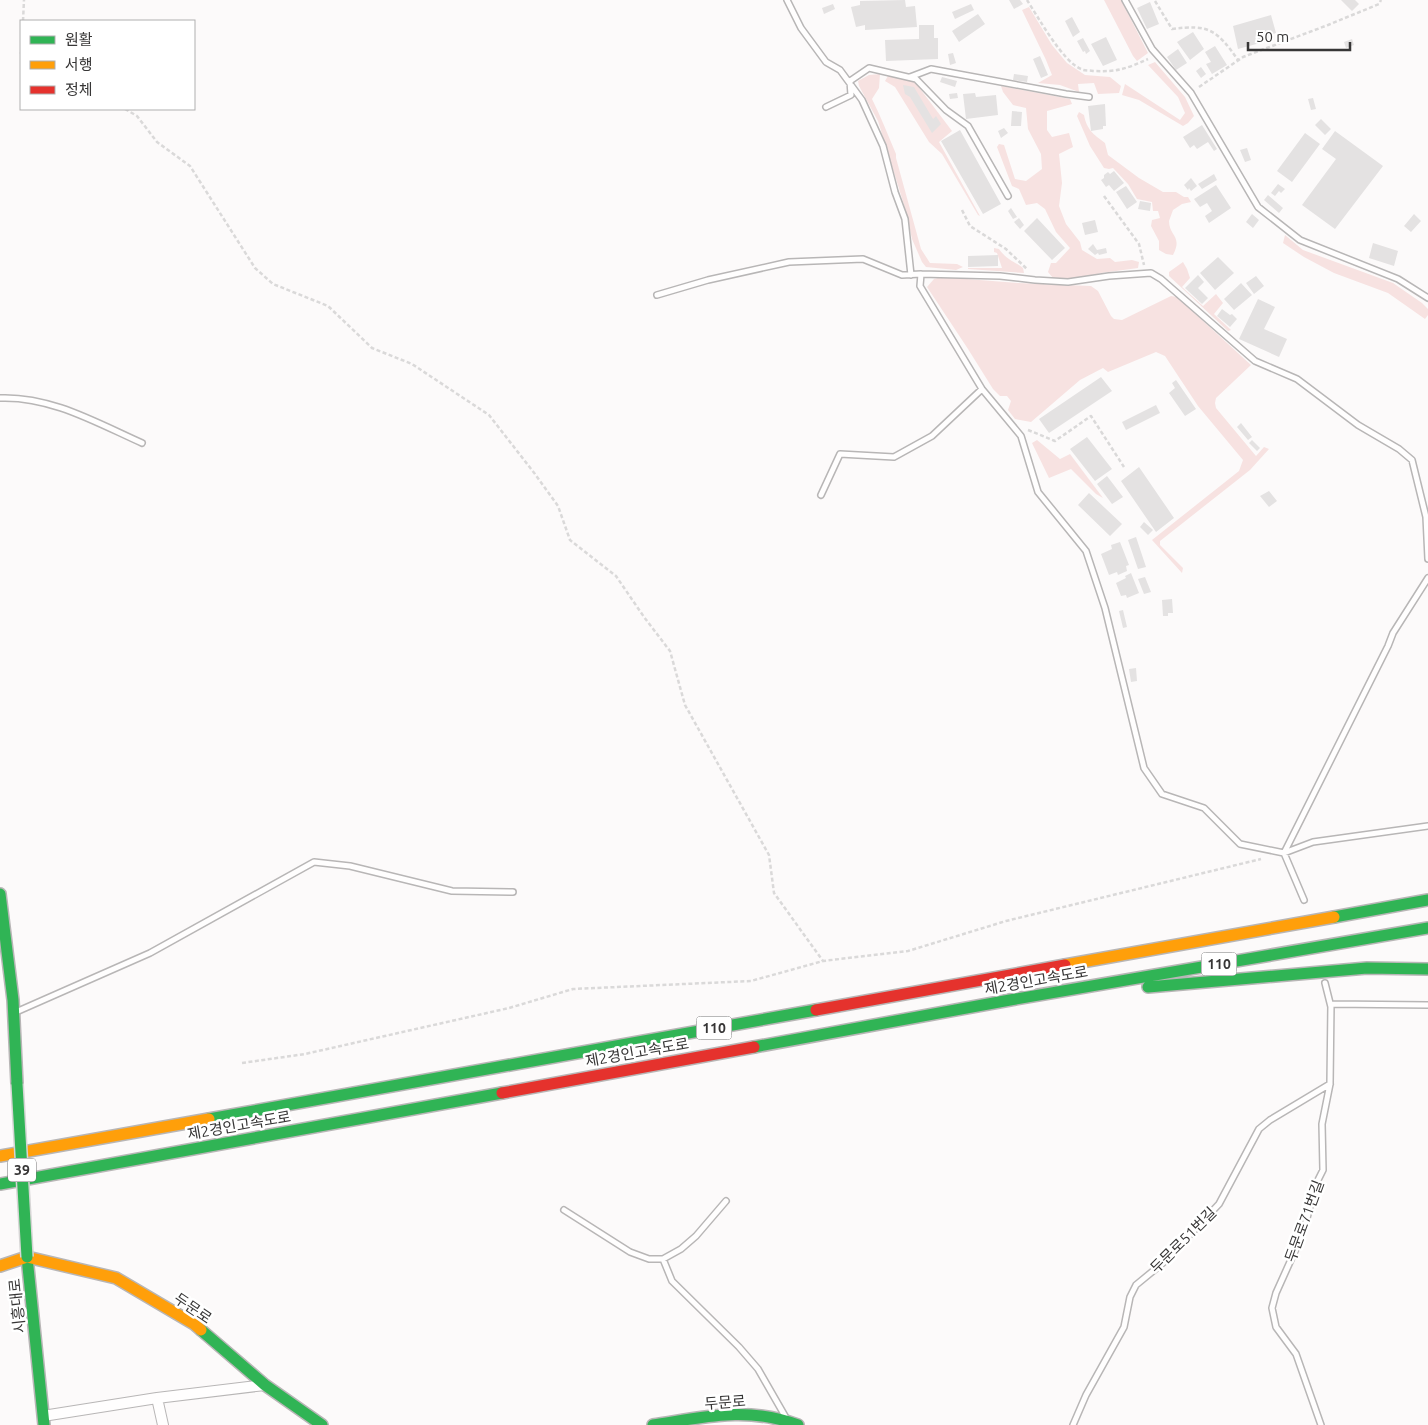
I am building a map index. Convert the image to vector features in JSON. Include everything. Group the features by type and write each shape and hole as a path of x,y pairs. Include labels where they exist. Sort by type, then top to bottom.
{"main road":[{"name":"시흥대로","path":"0,894 13,1013 27,1256 43,1421"},
{"name":"제2경인고속도로","path":"0,1156 1428,900"},
{"name":"제2경인고속도로","path":"0,1184 1010,1000 1428,928"},
{"path":"1010,1000 1366,968 1428,969"},
{"path":"0,1266 27,1256"},
{"name":"두문로","path":"27,1256 116,1278 194,1324 266,1385 322,1425"},
{"name":"두문로","path":"653,1425 720,1415 762,1414 793,1423"}],"street":[{"name":"시흥대로","path":"43,1421 157,1398 266,1385"},
{"path":"157,1398 163,1425"}],"lane":[{"path":"787,0 801,28 826,62 840,70 862,100 883,146 904,219 911,275"},
{"path":"1125,0 1156,55 1191,93 1258,207 1300,240 1398,279 1428,298"},
{"path":"850,82 869,68 916,79 946,110 968,126 1008,196"},
{"path":"909,77 931,69 1089,97"},
{"path":"826,106 851,95 850,82"},
{"path":"657,295 708,280 789,262 863,259 902,275 1000,276 1068,282 1151,273 1161,279 1255,361 1297,379 1358,425 1399,449 1412,460 1426,517 1428,559"},
{"path":"921,274 920,286 982,389 1021,436 1038,492 1086,550 1105,608 1144,768 1162,794 1204,808 1240,844 1284,853 1313,842 1428,826"},
{"path":"821,495 840,454 894,457 932,436 982,389"},
{"path":"0,398 47,402 66,408 142,443"},
{"path":"1304,900 1284,853 1393,633 1428,578"},
{"path":"13,1013 150,953 314,862 350,866 452,891 513,892"},
{"name":"두문로71번길","path":"1321,1425 1296,1354 1276,1327 1272,1308 1276,1293 1303,1233 1316,1184 1323,1170 1322,1124 1330,1084 1331,1006 1325,982"},
{"path":"1331,1006 1428,1005"},
{"name":"두문로51번길","path":"1072,1425 1086,1395 1124,1327 1130,1297 1136,1285 1164,1262 1218,1204 1259,1130 1270,1120 1330,1084"},
{"path":"564,1210 630,1252 649,1259 663,1259 681,1249 696,1236 726,1201"},
{"path":"663,1259 672,1281 739,1347 758,1369 793,1423"}],"path":[{"path":"23,20 24,0"},
{"path":"1028,0 1043,26 1069,60 1082,70 1109,72 1126,69 1156,55"},
{"path":"1191,93 1244,57 1328,25 1378,4 1381,0"},
{"path":"1155,1 1172,29 1188,27 1210,29 1226,44 1238,60"},
{"path":"127,110 137,116 157,142 190,166 255,268 273,284 328,306 372,348 412,364 489,415 558,506 570,540 616,576 644,618 670,651 685,705 769,856 774,893 823,961"},
{"path":"1104,196 1139,244 1146,273"},
{"path":"962,210 970,226 1006,249 1038,280"},
{"path":"1019,434 1027,429 1054,441 1091,416 1124,468"},
{"path":"242,1063 305,1054 500,1010 573,989 751,982 823,961 908,951 1006,921 1284,853"}],"shaded area":[{"path":"1104,0 1121,0 1148,53 1137,61 1133,56"},
{"path":"1029,7 1052,45 1067,63 1085,75 1110,77 1121,86 1119,93 1098,94 1094,83 1078,84 1079,92 1060,85 1038,83 1052,75 1022,10"},
{"path":"1155,62 1185,97 1194,116 1183,126 1139,100 1122,95 1125,84 1180,120 1185,113 1178,97 1148,65"},
{"path":"880,74 879,88 872,99 896,154 921,249 930,263 957,264 963,267 956,270 926,267 912,239 905,208 878,121 858,81 869,75"},
{"path":"888,76 915,82 952,131 939,142 980,216 942,154 929,142 895,87 885,81"},
{"path":"1001,86 1070,99 1072,104 1047,111 1047,130 1052,137 1069,133 1073,147 1059,154 1062,183 1059,206 1066,224 1080,242 1082,250 1097,259 1110,258 1115,262 1132,260 1139,262 1138,268 1101,273 1078,279 1053,278 1048,272 1051,263 1056,263 1070,248 1056,232 1045,209 1037,203 1026,205 1019,189 1012,186 997,147 999,144 1004,145 1015,179 1026,181 1042,169 1041,154 1028,129 1026,108 1013,105 1003,92"},
{"path":"1079,112 1084,115 1091,131 1105,143 1108,155 1139,178 1163,192 1176,192 1184,197 1188,197 1191,202 1182,204 1173,210 1169,221 1177,244 1173,255 1159,250 1159,241 1151,226 1152,220 1160,218 1158,211 1153,211 1152,202 1137,199 1128,184 1113,168 1104,168 1090,146 1077,116"},
{"path":"1285,235 1303,250 1393,283 1422,303 1428,309 1428,315 1425,319 1388,293 1334,273 1304,257 1283,243"},
{"path":"994,248 999,249 1007,258 1023,268 1024,273 968,269 1002,268"},
{"path":"1183,262 1190,278 1182,287 1203,306 1216,294 1223,303 1214,314 1231,330 1228,331 1169,276 1169,272"},
{"path":"941,277 1091,286 1098,291 1111,316 1114,319 1122,320 1171,296 1177,297 1251,365 1216,398 1216,408 1256,456 1264,447 1269,449 1250,470 1160,541 1160,545 1183,568 1182,573 1152,540 1239,471 1243,460 1198,406 1165,356 1156,352 1108,372 1103,368 1080,380 1031,422 1015,419 1008,410 1011,401 1007,396 1000,396 993,389 927,287 934,279"},
{"path":"1037,440 1060,459 1070,454 1103,498 1096,494 1071,469 1049,478 1032,443"}],"building":[{"path":"905,0 906,7 915,6 917,27 865,30 865,25 856,27 851,7 860,5 860,1"},
{"path":"1009,0 1020,0 1023,4 1014,9"},
{"path":"1341,0 1355,0 1359,4 1352,11"},
{"path":"1150,2 1159,24 1147,29 1137,8"},
{"path":"833,4 835,9 824,14 822,8"},
{"path":"971,4 974,10 955,19 952,12"},
{"path":"978,14 985,24 959,42 952,31"},
{"path":"1271,15 1276,33 1270,35 1271,40 1238,49 1233,26"},
{"path":"1072,17 1080,32 1073,37 1065,21"},
{"path":"919,25 934,25 934,38 938,38 938,59 886,61 885,40 919,39"},
{"path":"1193,32 1204,49 1190,60 1177,42"},
{"path":"1106,37 1117,60 1103,66 1091,44"},
{"path":"1083,38 1090,51 1086,54 1077,41"},
{"path":"1352,39 1354,45 1346,48 1344,42"},
{"path":"1215,46 1227,65 1212,74 1206,64 1211,62 1205,52"},
{"path":"1178,49 1187,63 1176,70 1167,57"},
{"path":"953,53 956,63 950,65 948,54"},
{"path":"1040,56 1048,75 1041,78 1033,59"},
{"path":"1201,67 1206,74 1201,78 1196,71"},
{"path":"1014,74 1028,76 1027,82 1013,80"},
{"path":"942,77 957,81 955,87 940,82"},
{"path":"903,85 914,87 933,119 936,116 941,124 932,133 910,97 905,94"},
{"path":"957,93 958,98 950,99 949,94"},
{"path":"975,93 976,97 996,95 998,115 966,119 963,94"},
{"path":"1313,98 1316,109 1311,110 1308,99"},
{"path":"1105,104 1106,126 1103,126 1103,129 1091,131 1088,106"},
{"path":"1012,111 1022,112 1021,126 1011,126"},
{"path":"1321,119 1331,129 1325,135 1315,125"},
{"path":"1202,125 1217,149 1214,151 1208,142 1197,149 1194,145 1190,148 1183,137"},
{"path":"1004,128 1008,133 1001,138 998,131"},
{"path":"960,130 1001,204 983,214 941,141"},
{"path":"1335,131 1383,166 1335,229 1302,205 1336,159 1322,149"},
{"path":"1305,133 1320,144 1292,182 1277,171"},
{"path":"1247,148 1251,160 1245,162 1240,150"},
{"path":"1114,171 1124,183 1114,191 1109,185 1106,187 1101,180 1108,172 1110,174"},
{"path":"1214,174 1217,180 1202,189 1198,184"},
{"path":"1191,178 1197,186 1191,191 1184,185"},
{"path":"1278,184 1285,189 1281,193 1279,191 1275,196 1271,193"},
{"path":"1216,185 1231,208 1209,223 1205,216 1212,211 1207,203 1200,207 1194,199"},
{"path":"1126,186 1137,202 1127,209 1116,192"},
{"path":"1268,195 1283,208 1279,213 1264,200"},
{"path":"1140,201 1151,203 1150,211 1138,209"},
{"path":"1011,208 1017,217 1013,219 1008,211"},
{"path":"1252,214 1259,220 1253,228 1246,222"},
{"path":"1414,214 1421,221 1411,232 1404,226"},
{"path":"1019,218 1024,225 1020,229 1014,222"},
{"path":"1037,218 1065,248 1052,260 1024,231"},
{"path":"1095,220 1098,232 1085,235 1082,223"},
{"path":"1373,243 1398,251 1394,266 1369,258"},
{"path":"1093,244 1097,250 1106,248 1107,253 1095,255 1088,249"},
{"path":"998,255 998,266 968,267 968,256"},
{"path":"1218,257 1234,273 1215,290 1200,273"},
{"path":"1198,275 1204,282 1198,288 1208,298 1202,304 1185,288"},
{"path":"1256,276 1264,286 1254,294 1246,283"},
{"path":"1241,283 1252,295 1234,310 1224,299"},
{"path":"1258,299 1275,307 1264,329 1287,339 1279,357 1239,339"},
{"path":"1222,309 1237,319 1230,327 1217,316"},
{"path":"1101,377 1112,391 1049,433 1039,419"},
{"path":"1176,380 1196,409 1185,416 1169,393 1175,388 1172,383"},
{"path":"1156,405 1160,413 1126,430 1122,422"},
{"path":"1241,423 1252,437 1248,440 1237,427"},
{"path":"1087,437 1112,469 1095,481 1070,449"},
{"path":"1252,440 1260,448 1257,451 1249,443"},
{"path":"1139,467 1174,518 1156,532 1121,481"},
{"path":"1107,476 1123,497 1112,504 1097,484"},
{"path":"1269,491 1277,501 1269,507 1260,496"},
{"path":"1089,493 1122,524 1110,536 1078,505"},
{"path":"1144,522 1153,530 1148,535 1140,527"},
{"path":"1136,537 1146,567 1138,569 1128,540"},
{"path":"1120,542 1129,565 1126,566 1127,571 1118,575 1117,572 1109,575 1101,554 1112,549 1111,545"},
{"path":"1131,573 1139,593 1127,598 1126,595 1121,596 1116,583"},
{"path":"1145,577 1151,592 1144,594 1138,579"},
{"path":"1172,599 1173,613 1163,616 1162,600"},
{"path":"1123,610 1127,627 1123,628 1119,611"},
{"path":"1136,668 1137,681 1131,682 1129,669"}],"traffic: fast":[{"path":"0,894 13,1000 17,1084"},
{"path":"1334,917 1428,900"},
{"path":"754,1047 1010,1000 1428,928"},
{"path":"1148,987 1367,968 1428,969"},
{"path":"209,1119 816,1010"},
{"path":"17,1084 27,1257"},
{"path":"0,1184 502,1093"},
{"path":"27,1257 44,1425"},
{"path":"201,1330 265,1385 322,1425"},
{"path":"653,1425 726,1415 761,1416 798,1425"}],"traffic: slow":[{"path":"1065,965 1334,917"},
{"path":"0,1156 209,1119"},
{"path":"0,1266 27,1257 116,1278 201,1330"}],"traffic: jam":[{"path":"816,1010 1065,965"},
{"path":"502,1093 754,1047"}]}
